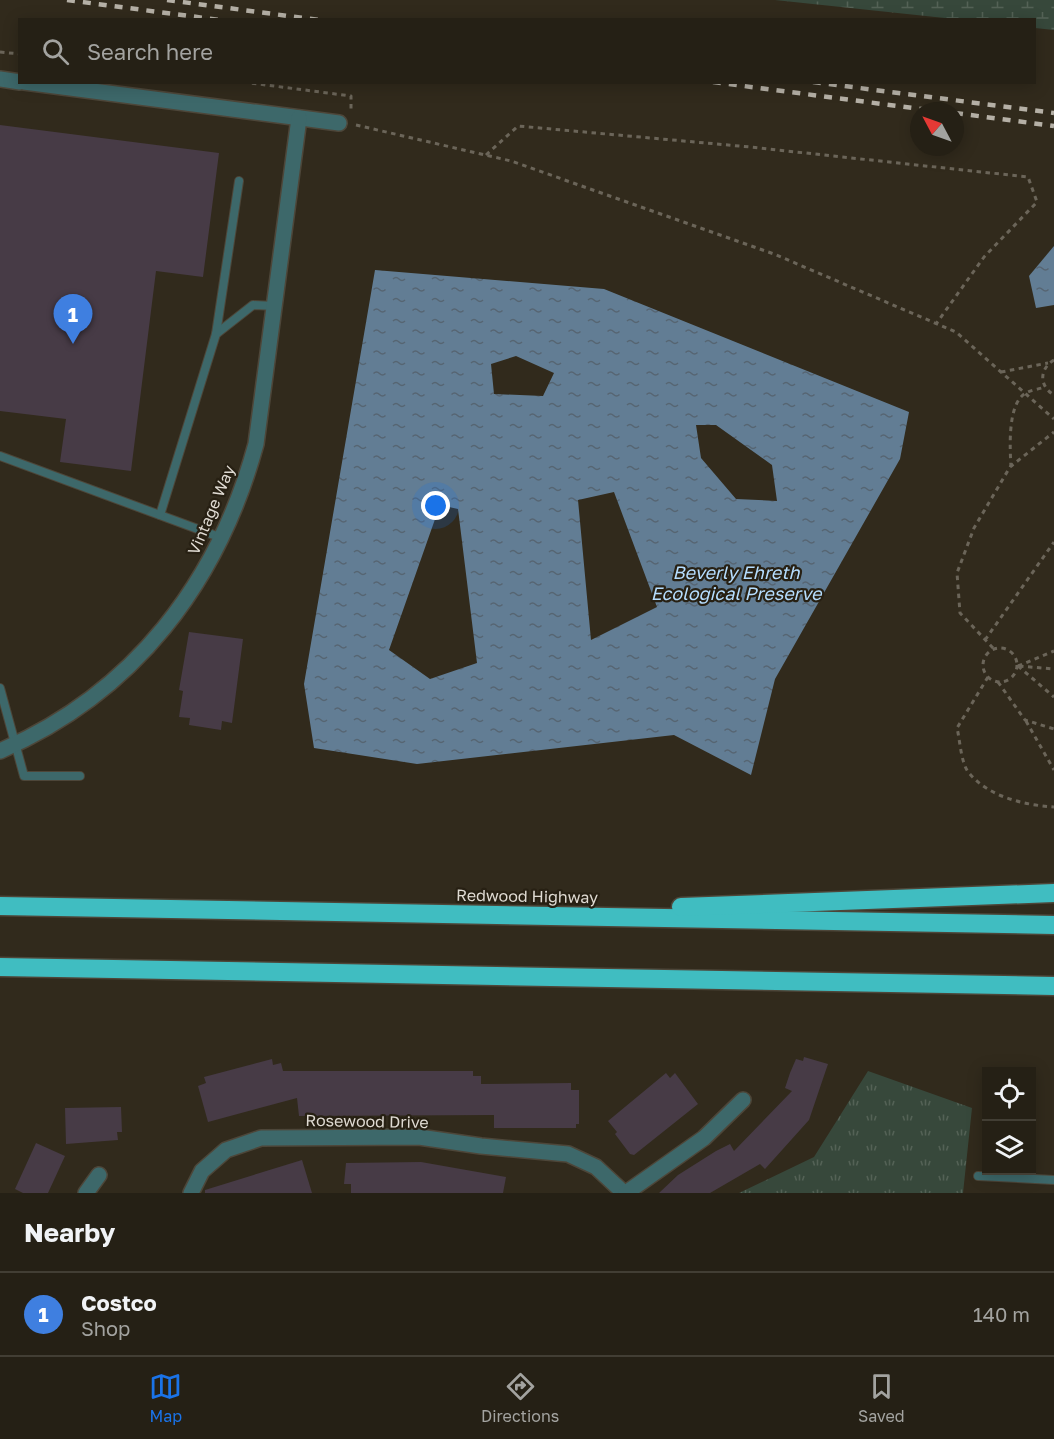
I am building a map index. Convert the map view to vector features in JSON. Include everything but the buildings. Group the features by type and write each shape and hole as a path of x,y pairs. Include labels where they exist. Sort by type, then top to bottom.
{"highway":[{"path":"488,914 1054,893"},
{"name":"Redwood Highway","path":"0,906 1054,925"},
{"path":"0,967 1054,986"}],"street":[{"path":"0,79 18,82"},
{"path":"39,84 339,123"},
{"name":"Vintage Way","path":"0,751 72,712 132,663 181,608 222,538 247,477 256,444 299,118"},
{"path":"625,1193 704,1138 743,1100"},
{"name":"Rosewood Drive","path":"191,1193 202,1171 226,1150 261,1138 418,1137 568,1154 596,1167 625,1193"},
{"path":"86,1193 99,1175"}],"lane":[{"path":"160,515 216,334 239,181"},
{"path":"216,334 253,305 275,306"},
{"path":"0,456 222,538"},
{"path":"0,688 24,776 80,776"},
{"path":"978,1176 1054,1180"}],"path":[{"path":"0,52 18,54"},
{"path":"258,84 351,96"},
{"path":"339,123 511,161 774,254 956,332 1054,418"},
{"path":"486,155 518,126 750,147 1028,177 1037,202 984,258 936,324"},
{"path":"1001,372 1054,360"},
{"path":"1048,363 1042,375 1045,387 1054,395"},
{"path":"1011,467 1009,437 1017,402 1025,393 1045,387"},
{"path":"1054,432 1011,467 974,528 957,573 960,613 993,648 1010,650 1018,666 1054,697"},
{"path":"985,640 1054,543"},
{"path":"993,648 983,661 988,677 998,682 1025,720 1054,770"},
{"path":"998,682 1009,680 1018,666 1054,651"},
{"path":"1018,666 1054,669"},
{"path":"988,677 957,728 968,772 999,795 1038,806 1054,807"},
{"path":"1025,720 1054,729"}],"green space":[{"path":"775,0 1054,0 1054,30 1036,28 1036,18 945,18"},
{"path":"868,1071 972,1108 963,1193 739,1193 814,1157"}],"water":[{"path":"1054,246 1054,305 1036,308 1029,276"},
{"name":"Beverly Ehreth Ecological Preserve","path":"375,270 604,289 909,412 900,459 775,679 751,775 674,735 417,764 314,748 304,684","holes":["516,356 554,373 543,396 494,394 491,364","696,425 716,425 772,465 777,501 736,499 701,458","614,492 657,607 591,640 578,500","440,505 458,509 477,663 430,679 389,650"]}],"railway":[{"path":"67,0 205,18"},
{"path":"167,0 304,18"},
{"path":"728,84 910,108"},
{"path":"829,84 1054,113"},
{"path":"964,114 1054,126"}],"place":[{"name":"Costco","path":"73,344"}]}
